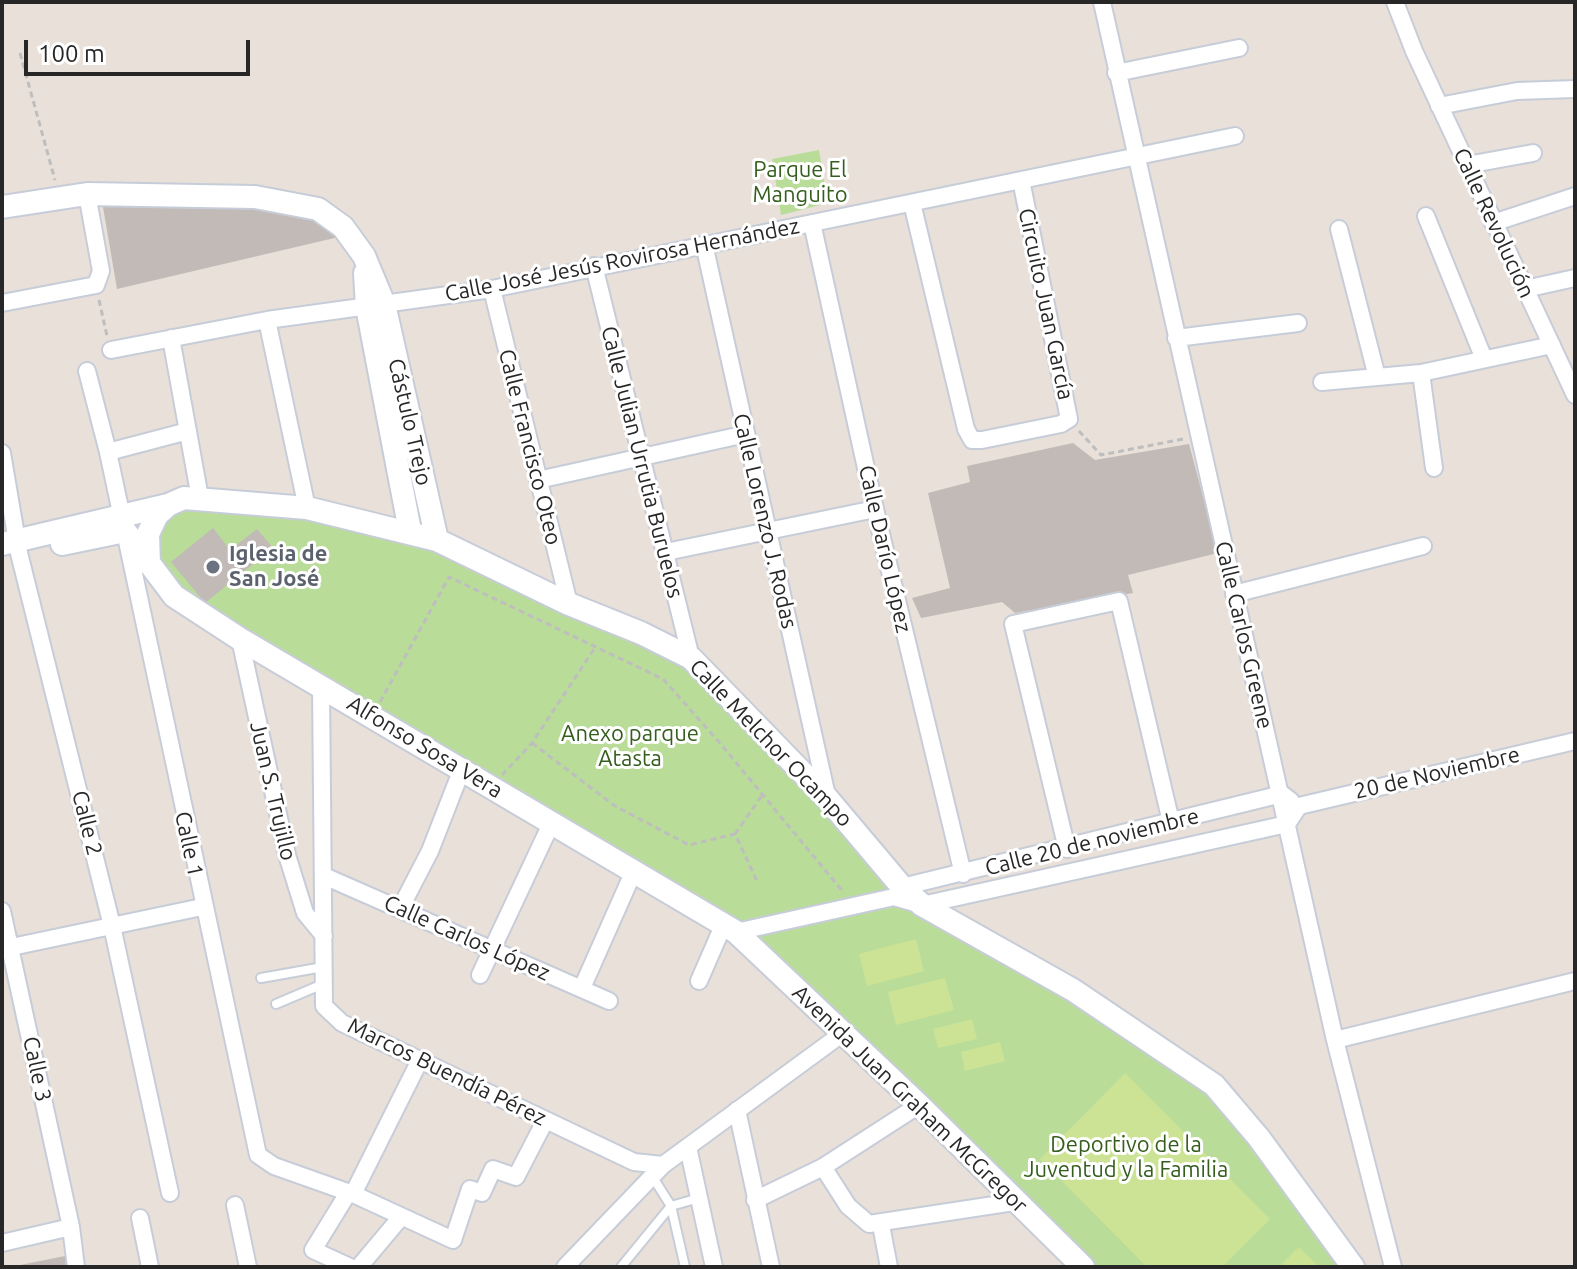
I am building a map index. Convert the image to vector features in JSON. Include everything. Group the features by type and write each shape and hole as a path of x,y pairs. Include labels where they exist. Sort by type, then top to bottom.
{"street":[{"name":"Calle Carlos Greene","path":"1102,2 1134,156 1282,794 1335,1040 1393,1267"},
{"name":"Calle Revolución","path":"1395,2 1439,106 1575,395"},
{"path":"1116,73 1239,48"},
{"path":"1439,106 1517,91 1575,89"},
{"name":"Calle José Jesús Rovirosa Hernández","path":"111,350 267,320 492,289 1235,136"},
{"path":"1467,165 1533,153"},
{"name":"Circuito Juan García","path":"912,203 966,429 972,440 1061,424 1069,419 1021,180"},
{"path":"2,303 96,285 101,271 87,194"},
{"path":"2,207 87,194 255,197 318,209 343,227 364,256 376,305"},
{"path":"1493,223 1575,196"},
{"path":"1426,216 1484,359"},
{"name":"Calle Darío López","path":"812,223 875,509 963,874"},
{"path":"1339,229 1377,377"},
{"name":"Calle Lorenzo J. Rodas","path":"704,244 827,798"},
{"name":"Calle Julian Urrutia Buruelos","path":"594,266 691,658"},
{"path":"1525,289 1575,278"},
{"name":"Calle Francisco Oteo","path":"492,289 569,604"},
{"name":"Cástulo Trejo","path":"376,305 410,531"},
{"name":"Cástulo Trejo","path":"376,305 437,540"},
{"path":"267,320 307,508"},
{"path":"1176,338 1298,323"},
{"path":"171,338 200,498"},
{"path":"1322,382 1421,373 1552,345"},
{"name":"Calle 1","path":"87,371 126,529 202,907 258,1155 274,1166 350,1194"},
{"path":"1421,373 1434,468"},
{"path":"108,452 188,431"},
{"path":"538,480 746,434"},
{"name":"Calle 2","path":"2,453 10,548 112,926 170,1193"},
{"name":"Calle Melchor Ocampo","path":"10,548 126,529 184,498 307,508 437,540 569,604 641,633 691,658 827,798 898,892 1073,990 1214,1085 1259,1138 1353,1267"},
{"path":"150,567 146,550 148,534 157,515 168,505"},
{"path":"666,552 875,509"},
{"name":"Alfonso Sosa Vera","path":"126,529 150,567 174,596 240,639 730,929"},
{"path":"1234,594 1423,546"},
{"path":"1067,849 1013,624 1119,601 1171,822"},
{"name":"Juan S. Trujillo","path":"240,639 287,855 305,913 324,936"},
{"name":"Marcos Buendía Pérez","path":"321,686 324,1006 342,1023 545,1121 657,1170"},
{"name":"20 de Noviembre","path":"1299,806 1575,741"},
{"path":"401,907 430,851 462,769"},
{"path":"1282,794 1299,806 1287,824"},
{"name":"Calle 20 de noviembre","path":"898,892 1282,794"},
{"path":"480,975 551,824"},
{"name":"Calle 20 de noviembre","path":"922,905 1287,824"},
{"path":"582,988 633,873"},
{"name":"Calle Carlos López","path":"324,876 401,907 609,1001"},
{"path":"699,981 730,929 854,905 898,892"},
{"path":"6,948 202,907"},
{"name":"Calle 3","path":"2,911 6,948 71,1227 76,1267"},
{"name":"Avenida Juan Graham McGregor","path":"730,929 919,1105 1083,1267"},
{"path":"1335,1040 1575,981"},
{"path":"565,1267 657,1170 843,1033"},
{"path":"342,1266 313,1250 350,1194 420,1060"},
{"path":"755,1200 823,1167 919,1105"},
{"path":"737,1110 771,1267"},
{"path":"350,1194 453,1240 470,1189 482,1193 493,1169 516,1177 545,1121"},
{"path":"688,1147 714,1267"},
{"path":"823,1167 848,1206 869,1224 881,1225 1014,1202"},
{"path":"235,1205 248,1267"},
{"path":"359,1267 401,1217"},
{"path":"140,1218 150,1267"},
{"path":"881,1225 889,1267"},
{"path":"2,1243 71,1227"}],"lane":[{"path":"261,978 324,975"},
{"path":"276,1004 324,975"},
{"path":"657,1170 671,1206 685,1267"},
{"path":"621,1267 671,1206 699,1198"}],"path":[{"path":"20,53 60,199"},
{"path":"96,285 111,350"},
{"path":"1069,419 1101,455 1198,436"},
{"path":"380,702 449,577 663,679 854,905"},
{"path":"491,786 532,743 595,647"},
{"path":"532,743 615,806 689,845 735,834 763,794"},
{"path":"735,834 757,881"}],"green space":[{"name":"Parque El Manguito","path":"819,150 828,203 781,215 772,159"},
{"path":"184,498 410,531 691,658 902,887 1214,1085 1351,1267 1083,1267 736,932 174,596 148,534"},
{"path":"916,939 924,971 867,986 859,954"},
{"path":"945,978 954,1010 896,1025 888,992"},
{"path":"972,1019 977,1039 938,1048 933,1029"},
{"path":"1000,1042 1005,1061 965,1071 961,1052"},
{"name":"Deportivo de la Juventud y la Familia","path":"1125,1073 1270,1219 1222,1267 1147,1267 1040,1159"},
{"path":"1299,1247 1319,1267 1279,1267"}],"building":[{"path":"254,201 320,218 343,236 117,289 103,207"},
{"path":"1073,443 1095,460 1189,444 1218,553 1128,575 1133,593 1015,613 1002,602 921,618 912,598 950,588 928,493 970,482 967,466"},
{"name":"Iglesia de San José","path":"213,528 230,550 257,529 273,548 205,603 171,562"},
{"path":"65,1256 66,1267 15,1267 15,1266"}],"place":[{"name":"Iglesia de San José","path":"213,567"}],"park label":[{"name":"Anexo parque Atasta","path":"630,746"}]}
